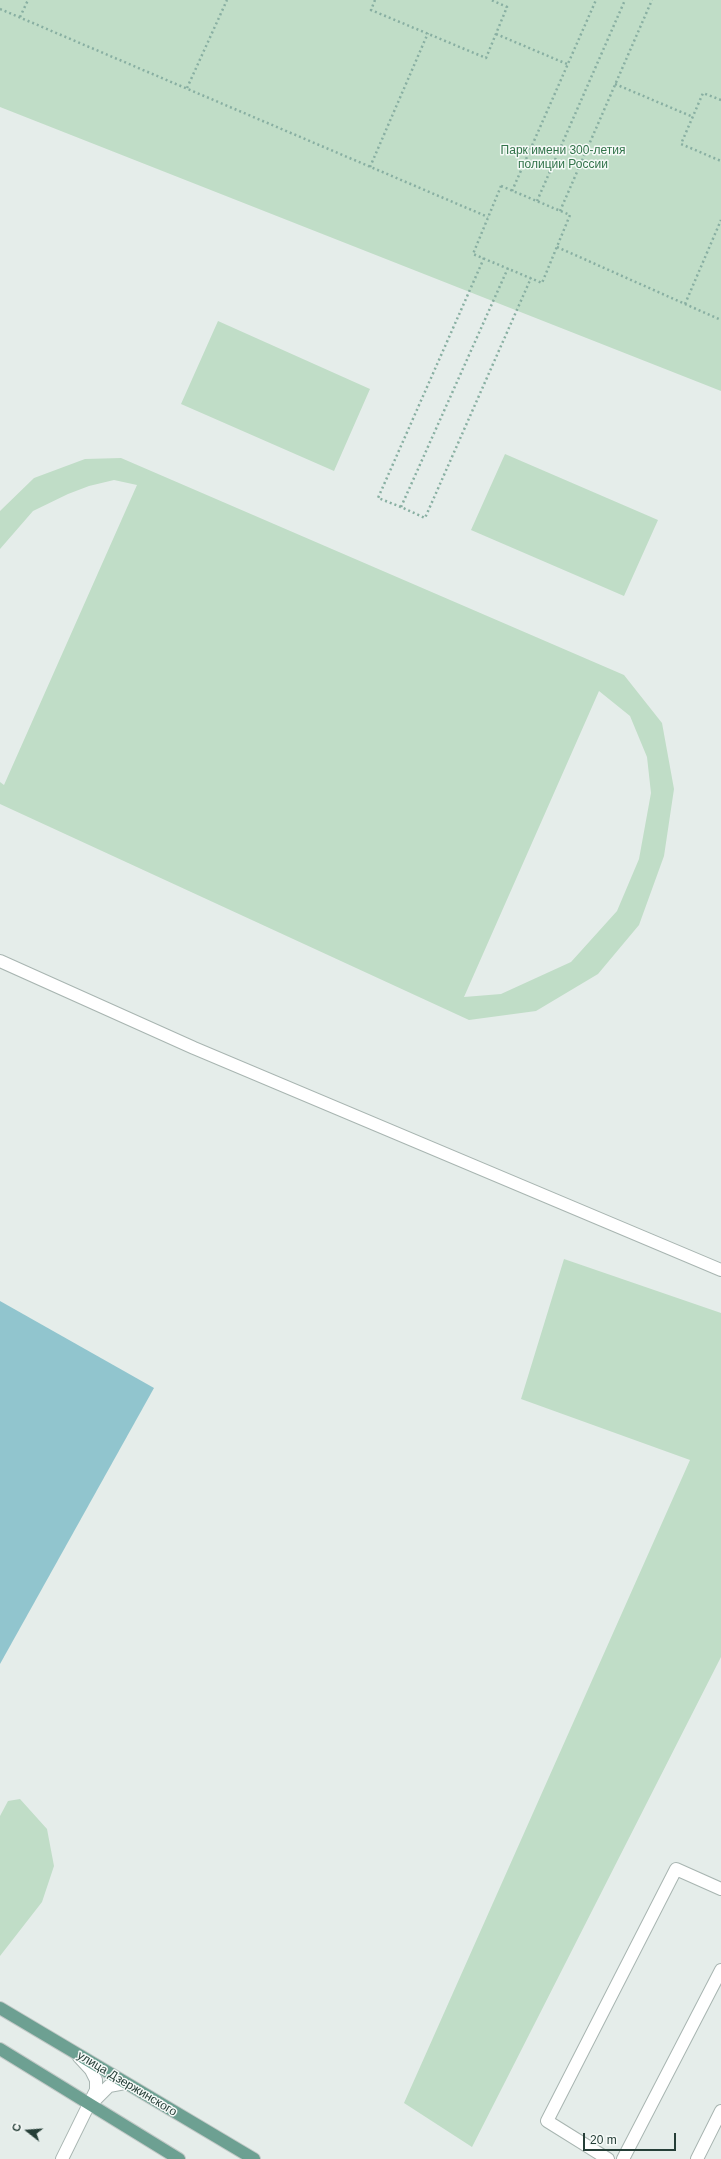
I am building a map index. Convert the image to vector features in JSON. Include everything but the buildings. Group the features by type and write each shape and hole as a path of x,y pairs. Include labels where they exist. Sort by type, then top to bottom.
{"main road":[{"name":"улица Дзержинского","path":"0,2008 254,2159"},
{"path":"0,2049 179,2159"}],"street":[{"path":"0,961 194,1048 721,1270"},
{"path":"608,2159 547,2121 676,1869 721,1889"},
{"path":"623,2159 721,1970"},
{"path":"62,2159 96,2090 96,2080 91,2070 76,2054"},
{"path":"90,2104 109,2086 125,2083"},
{"path":"697,2159 721,2111"}],"path":[{"path":"20,17 28,0"},
{"path":"187,88 227,0"},
{"path":"375,0 371,10 486,58 507,6 491,0"},
{"path":"512,190 596,0"},
{"path":"537,201 625,0"},
{"path":"560,210 652,0"},
{"path":"0,9 488,217"},
{"path":"370,167 428,33"},
{"path":"496,34 567,64"},
{"path":"615,84 693,117"},
{"path":"721,100 703,93 681,144 721,161"},
{"path":"501,186 512,190 570,215 542,283 473,254 501,186"},
{"path":"685,304 721,220"},
{"path":"557,247 721,320"},
{"path":"484,258 378,498 400,508 426,518 531,278"},
{"path":"400,508 508,268"}],"green space":[{"name":"Парк имени 300-летия полиции России","path":"0,0 721,0 721,391 0,107"},
{"path":"218,321 370,389 334,471 181,404"},
{"path":"505,454 658,520 624,596 471,530"},
{"path":"121,458 624,675 662,723 674,789 664,856 639,925 598,974 536,1011 469,1020 0,804 0,782 4,785 137,485 114,480 89,486 68,494 33,511 0,549 0,511 34,478 85,459","holes":["599,691 630,716 647,757 651,793 639,859 617,911 571,962 501,994 464,997"]},
{"path":"564,1259 721,1313 721,1657 472,2147 404,2103 690,1460 521,1399"},
{"path":"20,1799 47,1829 54,1866 42,1902 0,1956 0,1816 8,1801"}],"water":[{"path":"0,1301 154,1388 0,1664"}]}
